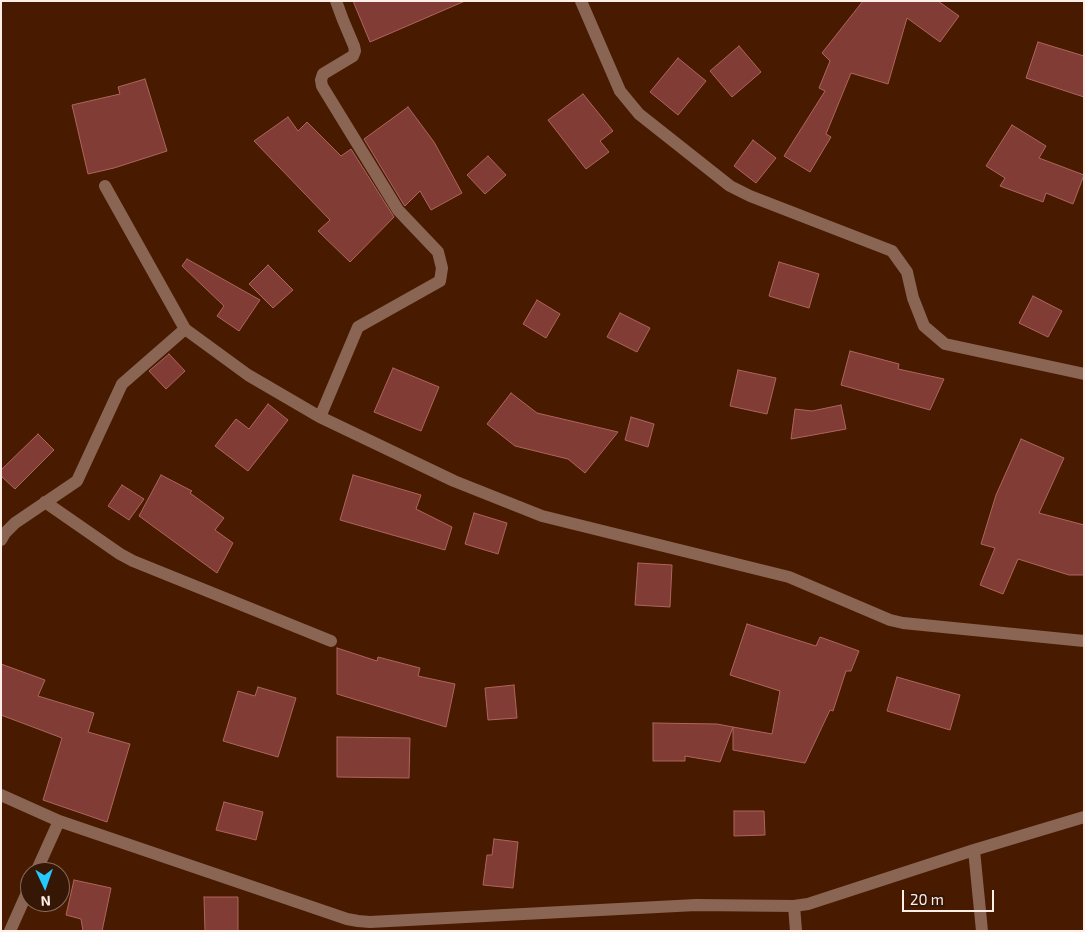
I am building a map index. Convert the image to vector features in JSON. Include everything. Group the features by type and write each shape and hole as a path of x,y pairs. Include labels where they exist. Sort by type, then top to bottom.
{"street":[{"path":"320,417 358,327 440,281 442,268 438,252 398,210 322,86 323,74 353,56 355,51 336,1"},
{"path":"581,1 620,91 639,114 730,186 750,196 892,252 907,272 913,298 924,326 946,344 1084,374"},
{"path":"105,186 185,329 248,375 320,417 454,481 542,516 789,577 890,620 903,623 1084,641"},
{"path":"1,540 5,533 16,523 78,480 122,384 185,329"},
{"path":"45,502 133,561 330,641"},
{"path":"1,795 59,821 358,922 696,905 794,906 808,904 974,850 1084,817"},
{"path":"41,862 59,821"},
{"path":"974,850 982,931"},
{"path":"794,906 796,931"},
{"path":"10,931 20,908"}],"building":[{"path":"353,1 465,1 370,42"},
{"path":"863,1 938,1 959,16 940,42 907,18 888,84 851,73 826,134 831,137 810,172 784,156 825,91 819,88 830,61 822,53"},
{"path":"1038,42 1084,56 1084,97 1026,78"},
{"path":"739,46 761,72 732,97 710,71"},
{"path":"678,58 706,81 678,115 650,92"},
{"path":"145,79 167,151 114,168 88,174 72,105 120,94 118,87"},
{"path":"583,94 613,131 600,141 609,152 586,169 548,120"},
{"path":"408,107 434,142 462,193 431,210 420,191 404,205 364,139"},
{"path":"288,117 298,131 307,122 341,156 351,149 394,217 350,262 318,231 330,220 254,141"},
{"path":"1012,125 1046,146 1039,158 1084,175 1073,204 1046,193 1043,202 1000,186 1005,178 986,166"},
{"path":"753,140 776,158 756,183 734,166"},
{"path":"488,156 506,175 485,194 467,175"},
{"path":"187,259 260,300 239,331 217,316 224,306 182,266"},
{"path":"779,262 819,274 809,308 769,296"},
{"path":"268,265 293,290 273,308 249,284"},
{"path":"1033,296 1062,311 1048,337 1019,323"},
{"path":"537,300 560,314 546,338 523,324"},
{"path":"620,313 650,328 637,352 607,337"},
{"path":"850,351 899,364 898,369 944,379 930,410 841,385"},
{"path":"169,354 185,371 166,389 149,371"},
{"path":"393,368 439,387 421,431 374,412"},
{"path":"738,370 776,378 767,414 730,406"},
{"path":"511,393 537,413 618,432 585,473 568,459 515,446 487,424"},
{"path":"268,404 288,420 248,471 215,446 236,419 249,429"},
{"path":"841,405 846,429 791,439 795,409 812,411"},
{"path":"631,417 654,424 648,447 625,440"},
{"path":"38,434 54,450 15,489 1,476 1,470"},
{"path":"1021,439 1064,458 1039,513 1084,525 1084,575 1069,575 1018,559 1003,594 980,585 995,548 981,544 996,495"},
{"path":"161,475 192,491 190,493 224,518 215,530 233,543 217,573 139,516"},
{"path":"353,475 421,495 416,509 452,527 445,550 340,520"},
{"path":"122,485 144,499 129,520 108,506"},
{"path":"474,513 507,523 498,554 465,544"},
{"path":"638,563 672,565 670,607 635,605"},
{"path":"747,624 816,646 820,637 859,651 851,671 846,671 833,711 830,710 805,763 733,750 733,727 772,734 780,691 730,675"},
{"path":"337,648 377,661 378,657 420,668 418,676 455,684 446,727 337,694"},
{"path":"1,664 45,680 38,696 94,713 88,732 130,744 107,822 43,800 62,738 1,715"},
{"path":"897,677 960,695 950,730 887,711"},
{"path":"514,685 517,718 488,720 485,688"},
{"path":"258,687 296,698 278,757 223,741 238,691 255,696"},
{"path":"653,723 717,724 733,727 720,762 685,756 685,761 653,761"},
{"path":"337,737 410,738 409,778 337,777"},
{"path":"224,802 263,812 256,840 216,830"},
{"path":"734,811 764,811 765,835 734,836"},
{"path":"494,839 518,842 513,888 483,885 487,855 492,855"},
{"path":"74,880 111,888 102,931 83,931 81,919 66,915 67,912 70,912 70,898"},
{"path":"204,897 238,897 238,931 205,931"}]}
